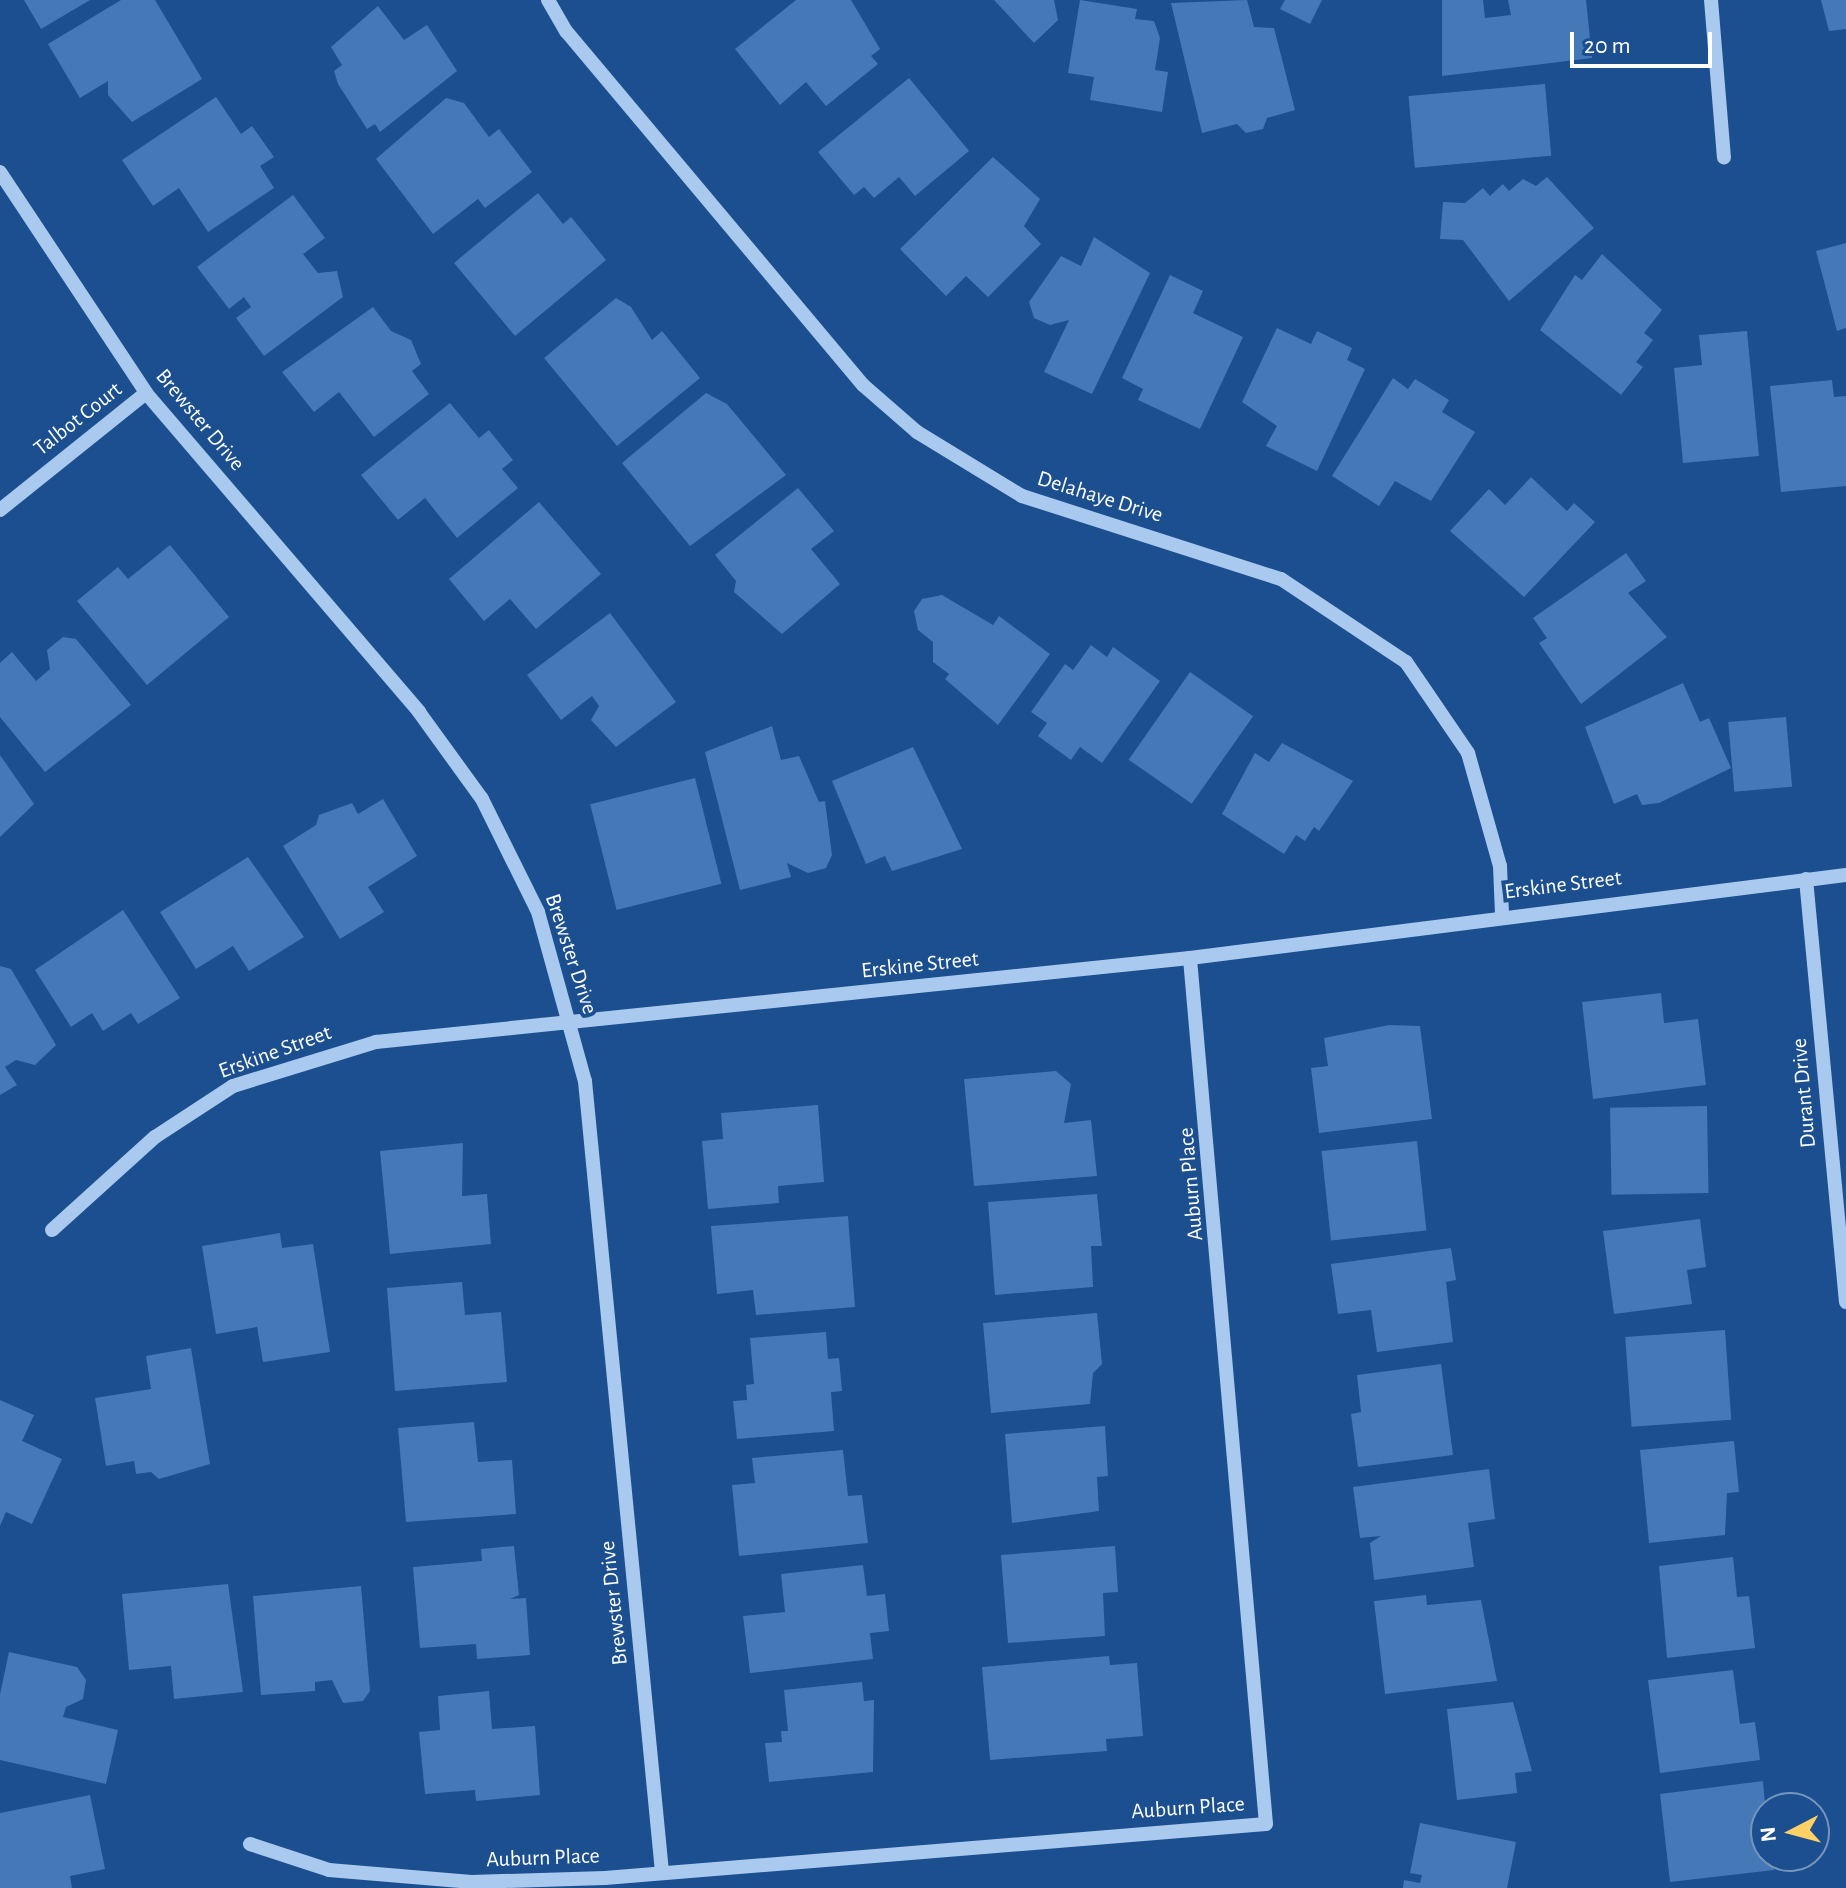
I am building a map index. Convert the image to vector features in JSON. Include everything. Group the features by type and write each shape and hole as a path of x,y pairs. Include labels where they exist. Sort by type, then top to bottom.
{"street":[{"name":"Delahaye Drive","path":"548,0 566,31 863,385 917,432 1022,496 1281,579 1406,662 1468,753 1500,866 1502,914"},
{"path":"1711,0 1724,157"},
{"name":"Brewster Drive","path":"0,172 146,393 419,712 482,799 538,912 585,1081 662,1872"},
{"name":"Talbot Court","path":"0,510 146,393"},
{"name":"Erskine Street","path":"52,1230 155,1137 233,1086 376,1042 1190,958 1502,914 1846,875"},
{"name":"Durant Drive","path":"1806,879 1846,1302"},
{"name":"Auburn Place","path":"250,1844 329,1870 471,1882 662,1872 1266,1824 1190,958"}],"building":[{"path":"24,0 90,0 41,29"},
{"path":"121,0 155,0 202,79 132,122 108,95 108,81 80,98 48,44"},
{"path":"796,0 851,0 880,49 871,56 878,64 826,106 806,82 780,105 735,49"},
{"path":"994,0 1054,0 1058,20 1034,43"},
{"path":"1080,0 1137,9 1135,19 1154,21 1160,38 1155,70 1168,72 1162,112 1090,100 1094,77 1068,73"},
{"path":"1247,0 1254,27 1274,28 1295,110 1267,118 1263,129 1246,133 1237,124 1202,133 1171,3"},
{"path":"1285,0 1322,0 1310,24 1280,9"},
{"path":"1442,0 1483,0 1485,18 1511,15 1508,0 1586,0 1592,58 1442,76"},
{"path":"1821,0 1846,0 1846,29 1829,31"},
{"path":"378,6 404,40 427,25 457,71 380,132 375,124 367,129 338,84 334,71 342,65 331,47"},
{"path":"909,78 969,151 915,196 899,177 874,198 864,187 854,195 818,152"},
{"path":"1545,84 1551,156 1415,168 1409,96"},
{"path":"216,97 241,134 252,126 274,157 260,166 274,188 208,232 179,188 153,206 122,160"},
{"path":"446,98 464,103 489,137 499,129 532,172 485,208 478,199 433,234 376,159"},
{"path":"993,157 1040,199 1024,226 1041,244 988,297 966,276 946,296 900,249"},
{"path":"1547,177 1594,228 1509,301 1463,240 1440,239 1443,202 1465,203 1483,188 1490,196 1503,184 1509,191 1523,179 1536,186"},
{"path":"538,193 563,224 571,217 606,260 515,336 454,263"},
{"path":"293,195 325,238 303,254 318,273 337,271 343,297 264,356 236,318 251,307 244,297 229,309 197,267"},
{"path":"1094,237 1150,273 1092,394 1044,372 1069,320 1050,325 1034,318 1029,302 1061,256 1081,266"},
{"path":"1846,243 1846,328 1837,331 1816,251"},
{"path":"1602,254 1662,310 1644,333 1653,340 1636,362 1643,367 1621,395 1540,330 1575,275 1582,280"},
{"path":"1170,275 1203,291 1193,313 1243,337 1200,429 1138,400 1143,389 1122,378"},
{"path":"616,298 631,307 652,340 662,331 700,378 617,446 544,358"},
{"path":"373,307 391,331 411,340 421,364 412,371 429,394 374,437 339,392 314,412 282,372"},
{"path":"1277,328 1311,344 1317,331 1352,348 1347,360 1365,369 1317,471 1266,446 1277,426 1242,402"},
{"path":"1747,331 1759,456 1683,463 1674,368 1702,365 1699,335"},
{"path":"1393,378 1408,389 1415,379 1449,400 1442,412 1475,432 1431,501 1395,481 1379,506 1332,476"},
{"path":"1832,380 1834,397 1846,396 1846,486 1781,492 1770,386"},
{"path":"706,393 727,404 786,475 690,546 622,463"},
{"path":"450,403 479,438 489,430 513,460 502,469 518,488 457,538 425,498 398,520 361,475"},
{"path":"1531,477 1567,511 1574,503 1595,522 1524,597 1450,531 1489,489 1505,505"},
{"path":"798,488 834,531 811,549 840,584 782,634 734,592 736,581 715,555"},
{"path":"539,502 601,574 536,629 510,599 484,621 449,579"},
{"path":"170,545 229,617 147,685 77,601 118,567 128,579"},
{"path":"1626,553 1646,581 1628,593 1667,637 1581,704 1539,643 1547,638 1533,618"},
{"path":"942,595 993,625 999,616 1050,654 998,725 945,679 949,674 933,662 933,642 918,630 914,611 922,599"},
{"path":"610,613 676,702 616,747 591,720 599,706 592,696 561,720 527,675"},
{"path":"63,637 76,639 131,705 45,772 0,717 0,663 12,652 36,681 50,669 47,650"},
{"path":"1091,645 1107,657 1113,647 1160,681 1102,763 1080,747 1071,760 1038,736 1047,723 1031,712 1065,664 1073,670"},
{"path":"1190,672 1253,716 1192,804 1129,760"},
{"path":"1683,683 1700,722 1709,718 1731,768 1659,803 1642,805 1637,794 1614,804 1585,727"},
{"path":"1786,717 1792,787 1734,792 1728,722"},
{"path":"772,726 781,760 799,756 819,802 825,801 832,855 826,868 808,873 787,863 791,877 740,890 705,752"},
{"path":"1282,743 1353,781 1319,831 1314,827 1305,841 1296,835 1284,854 1222,814 1255,753 1269,762"},
{"path":"913,747 962,849 892,871 885,856 866,864 832,781"},
{"path":"0,755 34,804 0,837"},
{"path":"695,778 721,884 617,910 590,804"},
{"path":"383,799 417,856 368,887 384,912 340,939 283,846 316,825 319,815 352,803 358,814"},
{"path":"248,857 304,937 249,971 233,946 196,969 160,912"},
{"path":"123,910 180,998 138,1024 131,1013 103,1031 92,1013 71,1027 35,970"},
{"path":"0,966 11,969 56,1045 35,1065 16,1060 5,1067 17,1085 0,1095"},
{"path":"1661,993 1664,1023 1698,1019 1706,1085 1593,1099 1582,1002"},
{"path":"1389,1025 1420,1026 1432,1119 1319,1133 1311,1068 1328,1066 1324,1038"},
{"path":"1056,1071 1071,1084 1064,1123 1091,1120 1097,1176 974,1186 964,1079"},
{"path":"818,1105 824,1182 778,1186 779,1203 708,1209 702,1141 723,1139 721,1113"},
{"path":"1707,1106 1709,1193 1612,1195 1610,1108"},
{"path":"1417,1141 1426,1231 1331,1241 1322,1151"},
{"path":"463,1143 462,1196 487,1194 491,1244 390,1254 380,1151"},
{"path":"1097,1194 1102,1246 1091,1246 1093,1287 995,1295 988,1202"},
{"path":"848,1216 855,1307 756,1315 753,1290 717,1294 711,1226"},
{"path":"1700,1219 1706,1267 1687,1270 1692,1304 1614,1314 1603,1231"},
{"path":"280,1233 282,1248 313,1244 330,1352 263,1362 257,1327 216,1334 202,1246"},
{"path":"1451,1248 1456,1280 1446,1282 1453,1342 1377,1352 1371,1310 1338,1314 1331,1264"},
{"path":"462,1282 465,1315 501,1312 507,1382 395,1391 387,1288"},
{"path":"1097,1313 1102,1364 1093,1373 1090,1404 991,1413 983,1323"},
{"path":"1725,1330 1731,1420 1632,1427 1625,1337"},
{"path":"826,1332 828,1359 839,1358 842,1391 831,1392 834,1431 737,1439 733,1401 747,1400 746,1385 754,1384 750,1338"},
{"path":"191,1348 210,1464 159,1479 151,1472 136,1474 134,1461 106,1466 95,1398 151,1389 146,1356"},
{"path":"1441,1364 1453,1455 1358,1467 1351,1414 1361,1412 1357,1375"},
{"path":"0,1400 34,1415 22,1441 62,1459 32,1524 6,1512 0,1526"},
{"path":"474,1422 478,1462 512,1460 516,1514 406,1522 398,1428"},
{"path":"1105,1426 1108,1476 1097,1477 1099,1511 1012,1523 1005,1434"},
{"path":"1734,1441 1739,1492 1727,1493 1725,1535 1649,1543 1640,1450"},
{"path":"843,1450 848,1496 862,1495 868,1543 739,1556 732,1485 755,1483 752,1458"},
{"path":"1489,1469 1495,1519 1468,1523 1474,1567 1374,1580 1370,1543 1381,1536 1360,1538 1353,1487"},
{"path":"514,1546 519,1595 510,1599 526,1598 530,1655 477,1659 476,1644 420,1648 413,1567 482,1561 481,1549"},
{"path":"1115,1546 1118,1592 1103,1593 1105,1636 1008,1643 1001,1555"},
{"path":"1733,1557 1737,1597 1749,1596 1755,1648 1667,1658 1659,1566"},
{"path":"863,1565 867,1596 885,1594 889,1631 870,1633 873,1659 750,1673 743,1616 785,1612 781,1574"},
{"path":"228,1584 243,1692 174,1699 171,1666 129,1670 122,1594"},
{"path":"361,1586 370,1691 363,1701 343,1703 332,1680 315,1682 315,1691 261,1695 253,1596"},
{"path":"1426,1595 1427,1605 1481,1600 1497,1681 1385,1694 1374,1601"},
{"path":"9,1652 77,1667 86,1680 83,1699 66,1707 63,1717 118,1730 106,1784 0,1760 0,1694"},
{"path":"1109,1656 1110,1665 1137,1663 1143,1736 1106,1739 1107,1751 990,1760 982,1667"},
{"path":"1733,1670 1740,1724 1755,1722 1760,1760 1660,1773 1648,1680"},
{"path":"862,1682 864,1701 874,1700 873,1772 769,1782 765,1743 782,1742 781,1731 788,1731 784,1690"},
{"path":"489,1691 492,1729 535,1726 540,1795 476,1801 475,1790 425,1794 419,1732 440,1730 438,1696"},
{"path":"1513,1702 1532,1771 1515,1773 1517,1793 1457,1800 1447,1709"},
{"path":"1763,1781 1764,1792 1750,1792 1750,1872 1757,1872 1670,1882 1660,1794"},
{"path":"90,1795 105,1869 70,1876 72,1888 0,1888 0,1813"},
{"path":"1420,1823 1516,1842 1507,1888 1403,1888 1404,1880 1420,1883 1422,1875 1410,1873"}]}
